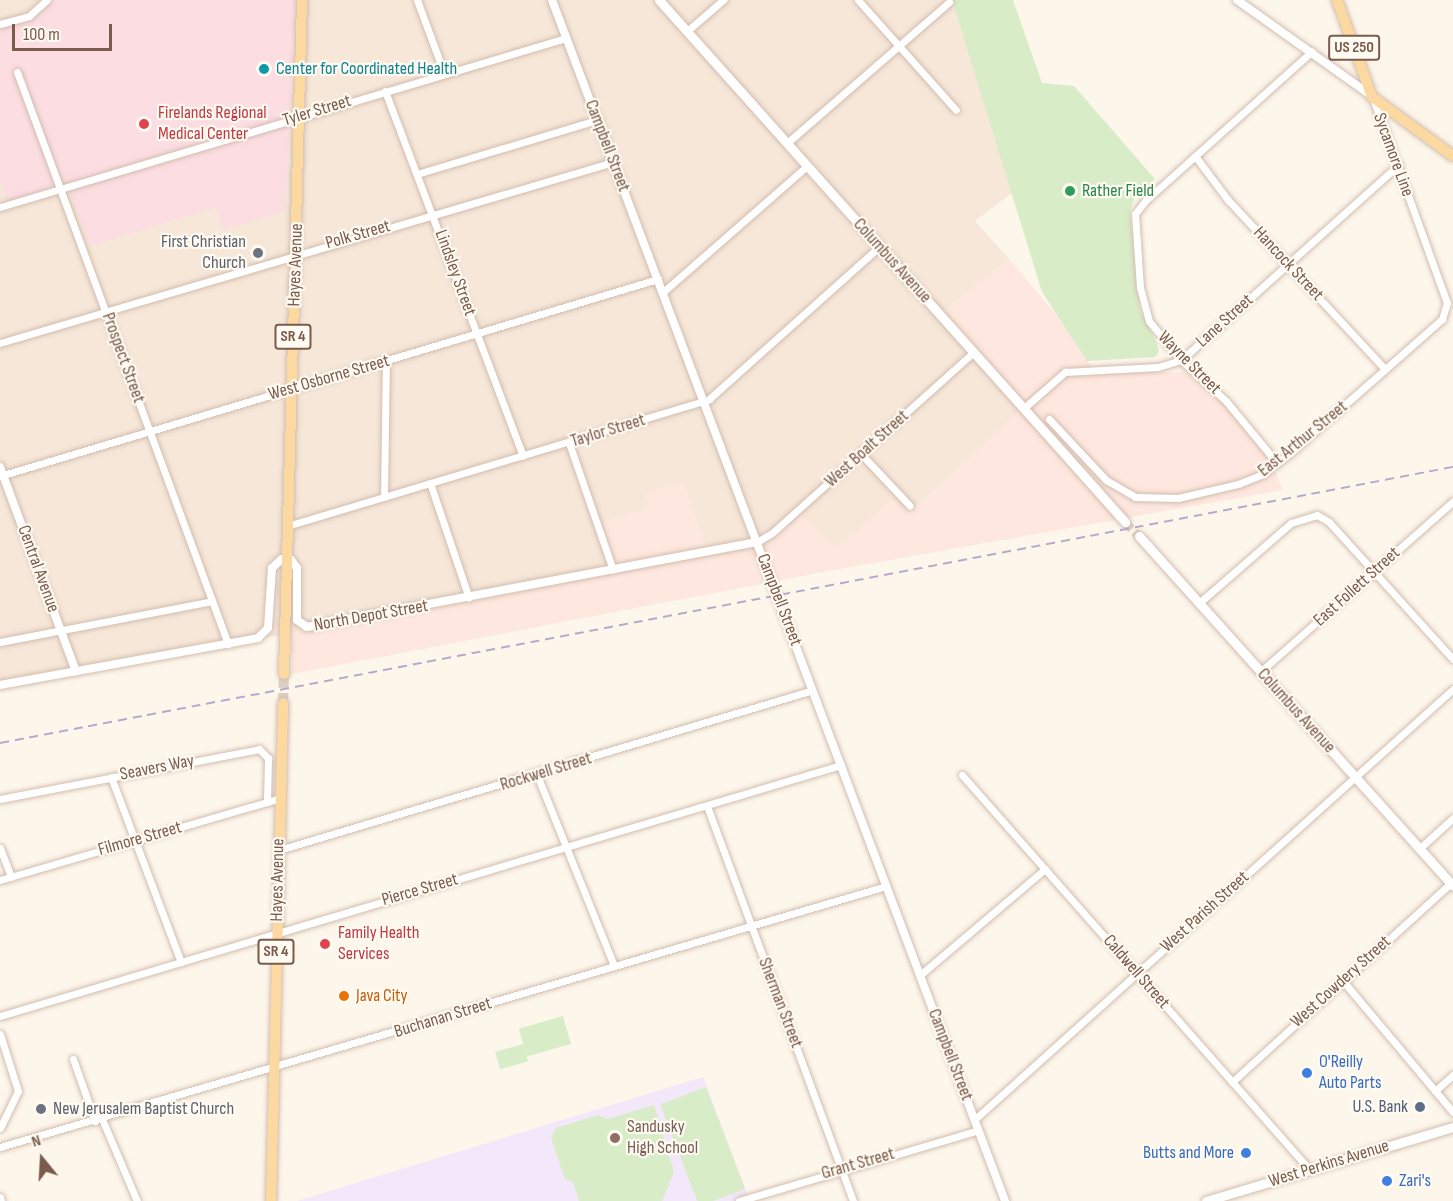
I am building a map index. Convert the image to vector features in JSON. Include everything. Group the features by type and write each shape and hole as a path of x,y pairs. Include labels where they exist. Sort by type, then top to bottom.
{"main road":[{"name":"Hayes Avenue","path":"284,674 302,0"},
{"name":"Columbus Avenue","path":"659,0 1125,522"},
{"name":"Sycamore Line","path":"1337,0 1372,97"},
{"path":"1372,97 1453,156"},
{"name":"Columbus Avenue","path":"1139,536 1452,884"},
{"name":"Hayes Avenue","path":"268,1200 274,1067 283,703"},
{"name":"West Perkins Avenue","path":"1206,1201 1453,1127"}],"street":[{"path":"0,24 29,16 47,0"},
{"path":"417,0 444,73"},
{"name":"Campbell Street","path":"552,0 1005,1201"},
{"path":"687,31 723,0"},
{"path":"858,0 956,110"},
{"path":"1237,0 1372,97"},
{"path":"787,143 949,2"},
{"name":"Tyler Street","path":"0,207 566,38"},
{"path":"1195,156 1311,51"},
{"name":"Prospect Street","path":"17,72 228,644"},
{"name":"Lindsley Street","path":"385,91 434,213 523,456"},
{"name":"Sycamore Line","path":"1372,97 1398,165 1447,310"},
{"path":"417,174 597,120"},
{"name":"Wayne Street","path":"1195,156 1135,211 1145,312 1181,360 1226,401 1277,463"},
{"name":"Hancock Street","path":"1195,156 1228,200 1289,263 1384,369"},
{"name":"Polk Street","path":"0,343 106,309 613,162"},
{"name":"Lane Street","path":"1024,408 1065,372 1158,367 1181,360 1398,165"},
{"path":"663,292 807,166"},
{"name":"Taylor Street","path":"287,526 703,401 879,247"},
{"name":"West Osborne Street","path":"1,472 149,431 658,279"},
{"name":"East Arthur Street","path":"1049,419 1109,482 1139,498 1178,498 1238,484 1277,463 1442,319 1447,310"},
{"name":"West Boalt Street","path":"757,542 772,533 974,352"},
{"path":"384,497 386,361"},
{"path":"569,443 613,570"},
{"path":"861,454 910,506"},
{"name":"Central Avenue","path":"1,472 76,671"},
{"path":"430,483 469,598"},
{"name":"East Follett Street","path":"1260,672 1453,501"},
{"path":"1199,603 1285,528 1313,515 1329,522 1453,659"},
{"name":"North Depot Street","path":"286,558 298,569 297,617 304,627 469,598 757,542"},
{"path":"0,686 258,638 267,631 272,568 286,558"},
{"path":"0,642 212,601"},
{"name":"West Parish Street","path":"975,1120 1453,689"},
{"name":"Rockwell Street","path":"279,850 537,775 813,690"},
{"name":"Seavers Way","path":"0,799 259,749 268,758 267,802"},
{"name":"Pierce Street","path":"0,1016 841,765"},
{"path":"537,775 614,966"},
{"name":"Caldwell Street","path":"962,775 1309,1169"},
{"path":"111,777 181,962"},
{"name":"Filmore Street","path":"0,880 280,798"},
{"name":"Sherman Street","path":"707,806 853,1201"},
{"path":"1420,848 1453,818"},
{"path":"0,848 11,877"},
{"path":"920,975 1046,869"},
{"name":"West Cowdery Street","path":"1232,1082 1452,884"},
{"name":"Buchanan Street","path":"0,1147 98,1120 614,966 751,928 886,886"},
{"path":"1343,981 1453,1112"},
{"path":"0,1034 18,1091 0,1128"},
{"path":"73,1059 98,1120 137,1201"},
{"path":"1435,1091 1453,1075"},
{"name":"Grant Street","path":"739,1201 841,1168 978,1130"}],"shaded area":[{"path":"0,0 952,0 1013,192 975,221 1009,259 940,315 1021,410 908,515 893,500 835,549 803,515 765,543 708,554 683,482 649,508 612,571 0,689"},
{"name":"Firelands Regional Medical Center","path":"54,0 295,0 285,211 223,230 216,207 91,246 66,185 8,202 0,182 0,30 33,20"},
{"path":"1009,259 1060,319 1096,374 1185,372 1217,396 1269,457 1283,490 834,570 292,674 292,633 611,567 597,524 649,508 645,493 683,481 708,554 765,543 803,515 835,549 893,500 909,515 1020,410 940,315"},
{"name":"Sandusky High School","path":"703,1077 749,1198 739,1201 297,1201"}],"green space":[{"path":"952,0 1013,0 1042,83 1074,86 1155,179 1134,199 1130,212 1140,310 1156,341 1159,352 1155,357 1087,361 1042,292"},
{"path":"563,1016 571,1044 527,1057 519,1029"},
{"path":"523,1044 528,1061 500,1069 495,1052"},
{"path":"706,1087 745,1189 713,1201 697,1201 660,1105"},
{"path":"654,1105 674,1172 662,1201 579,1201 573,1182 565,1179 551,1138 556,1128 598,1115 608,1119"}],"tunnel":[{"path":"1125,522 1139,536"},
{"path":"283,703 284,674"}],"railway":[{"path":"0,743 1453,467"}],"place":[{"name":"Center for Coordinated Health","path":"264,69"},
{"name":"Firelands Regional Medical Center","path":"144,124"},
{"name":"Rather Field","path":"1070,191"},
{"name":"First Christian Church","path":"258,253"},
{"name":"Family Health Services","path":"325,944"},
{"name":"Java City","path":"344,996"},
{"name":"O'Reilly Auto Parts","path":"1307,1073"},
{"name":"U.S. Bank","path":"1420,1107"},
{"name":"New Jerusalem Baptist Church","path":"41,1109"},
{"name":"Sandusky High School","path":"615,1138"},
{"name":"Butts and More","path":"1246,1153"},
{"name":"Zari's","path":"1387,1181"}]}
